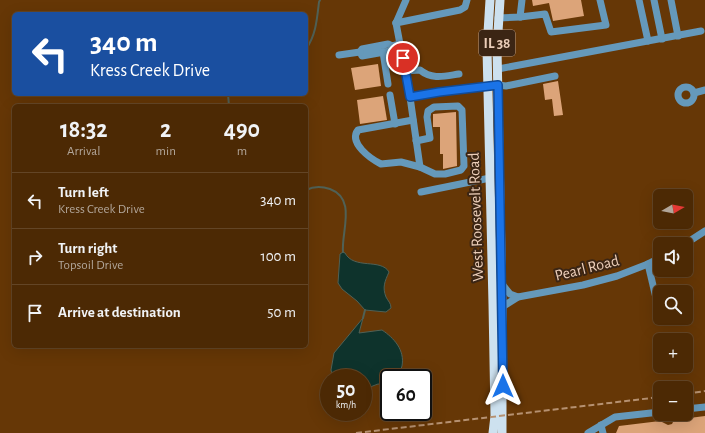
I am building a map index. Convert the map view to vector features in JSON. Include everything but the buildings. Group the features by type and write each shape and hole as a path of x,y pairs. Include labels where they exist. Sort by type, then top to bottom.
{"main road":[{"name":"West Roosevelt Road","path":"490,0 487,49 494,304 494,433"},
{"name":"West Roosevelt Road","path":"500,0 498,18 498,85 502,284 502,433"}],"street":[{"path":"406,0 396,23 410,97 420,167"},
{"path":"396,23 460,10 465,7 467,0"},
{"path":"520,18 522,0"},
{"path":"498,18 520,18 545,14 550,32 606,25 600,0"},
{"path":"639,0 648,41"},
{"path":"654,0 662,39"},
{"path":"672,0 678,36"},
{"path":"498,69 701,32"},
{"path":"339,55 360,52 362,49 388,44 392,46 400,44"},
{"path":"360,52 362,56 390,50 392,46"},
{"path":"383,52 388,84"},
{"path":"405,71 420,70 426,75 436,77 459,74"},
{"path":"410,97 488,86 506,86 555,76"},
{"path":"694,93 705,90"},
{"path":"390,95 395,124"},
{"path":"413,120 358,130 356,139 360,149 381,164 401,162 420,167 435,174 446,174 461,170 464,166 462,110 458,106 434,107 428,111 427,117 430,138 416,141"},
{"path":"421,192 490,178"},
{"path":"693,239 705,231"},
{"name":"Pearl Road","path":"502,307 518,297 590,284 617,276 653,262"},
{"path":"648,264 653,285"},
{"path":"502,284 510,294 518,297"},
{"path":"693,408 705,407"},
{"path":"588,433 615,417 653,413"},
{"path":"601,425 603,433"}],"water":[{"path":"343,252 355,261 374,264 385,268 389,272 385,281 384,290 391,308 386,312 365,310 357,301 342,289 338,283 340,254"},
{"path":"363,318 359,333 382,330 391,337 398,345 402,355 402,368 380,369 380,384 372,386 372,369 331,369 334,353"}],"waterway":[{"path":"308,46 317,21 320,0"},
{"path":"228,96 229,104"},
{"path":"308,189 315,187 327,188 338,194 343,200 346,217 343,252"},
{"path":"363,318 365,310"}],"railway":[{"path":"693,393 705,391"},
{"path":"356,433 653,398"}],"route":[{"path":"403,58 410,97 498,85 503,386"}]}
